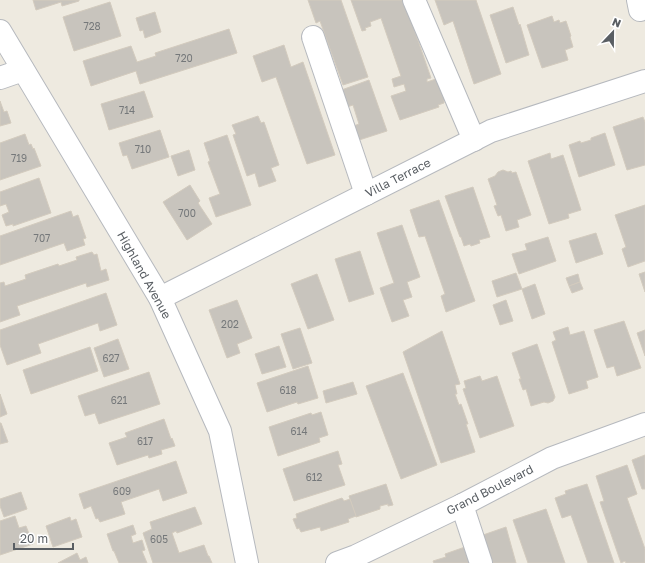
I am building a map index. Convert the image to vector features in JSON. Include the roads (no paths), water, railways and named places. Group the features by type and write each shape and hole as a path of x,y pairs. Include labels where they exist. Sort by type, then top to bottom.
{"street":[{"path":"414,0 474,140"},
{"path":"638,0 640,10 645,8"},
{"name":"Highland Avenue","path":"0,31 160,298 220,431 247,563"},
{"path":"313,37 366,194"},
{"path":"0,78 23,70"},
{"name":"Villa Terrace","path":"160,298 491,131 645,81"},
{"name":"Grand Boulevard","path":"337,563 356,556 462,505 552,458 645,424"},
{"path":"462,505 482,563"}]}
